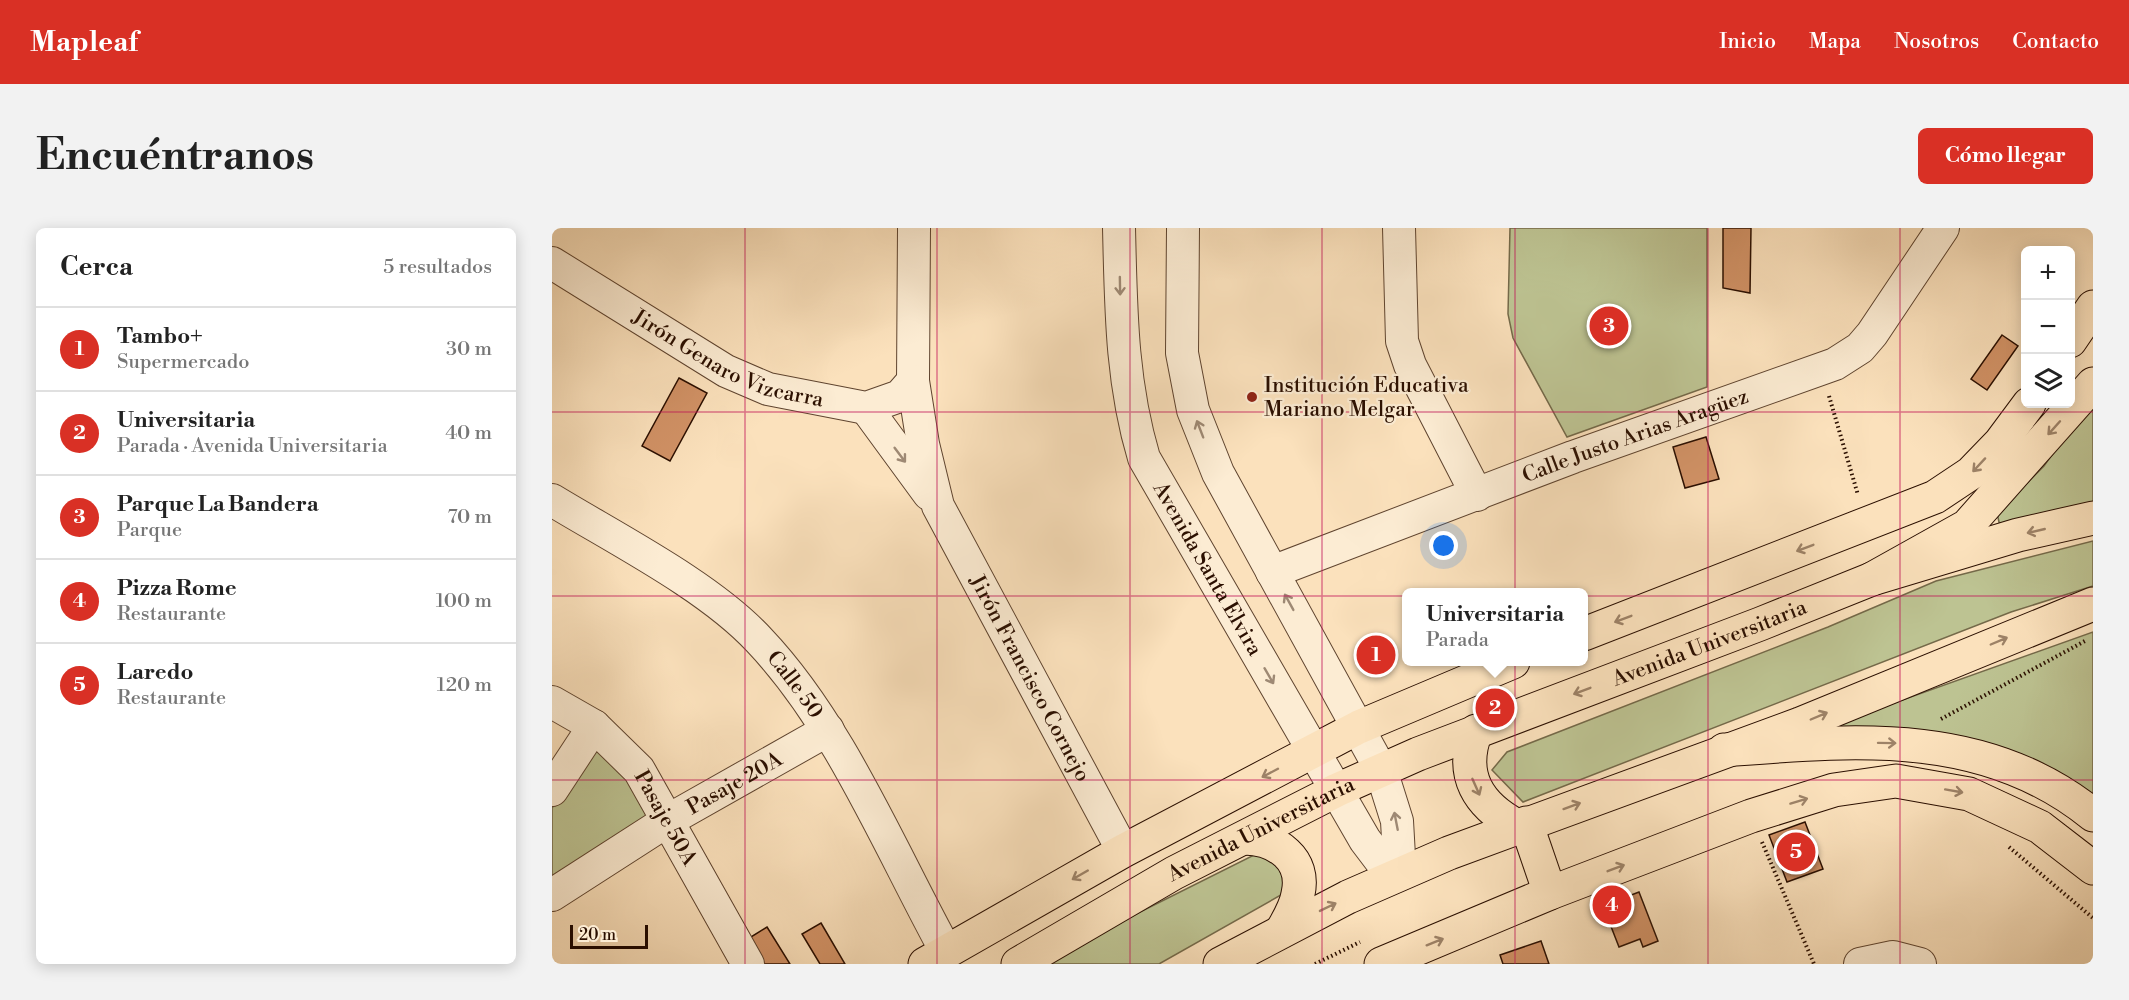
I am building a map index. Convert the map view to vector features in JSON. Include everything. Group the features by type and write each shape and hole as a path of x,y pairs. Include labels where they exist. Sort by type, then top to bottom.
{"main road":[{"path":"2075,334 2093,307"},
{"path":"1872,579 1967,526 2093,384"},
{"path":"1588,632 1935,497 1971,473 2023,412"},
{"name":"Avenida Universitaria","path":"1018,964 1164,879 1337,790 1381,770 1476,731 1760,624 1872,579 2018,535 2093,518"},
{"path":"1220,964 1283,929 1397,875 1521,825 1800,723 2093,604"},
{"path":"935,958 1123,851 1314,750 1359,727 1504,666"},
{"path":"1476,731 1470,746 1470,762 1472,779 1478,794 1488,807 1521,825 1550,893"},
{"path":"1724,750 1826,742 1913,744 1979,757 2031,776 2093,815"},
{"path":"1381,964 1550,893 1751,816 1834,790 1896,781 1969,794 2040,827 2093,868"},
{"path":"1245,838 1260,838 1275,843 1287,852 1295,865 1299,879 1298,894 1283,929"}],"street":[{"name":"Jirón Francisco Cornejo","path":"914,228 913,381 923,444 938,506"},
{"name":"Avenida Santa Elvira","path":"1119,228 1122,348 1132,418 1144,458 1365,840 1397,875"},
{"path":"1183,228 1182,353 1193,410 1218,474 1381,770 1396,821 1397,875"},
{"path":"1399,228 1401,341 1410,365 1478,495"},
{"name":"Calle Justo Arias Aragüez","path":"1272,572 1574,457 1821,369 1848,357 1872,334 1943,228"},
{"name":"Jirón Genaro Vizcarra","path":"552,263 746,381 795,396 866,408 900,396 913,381"},
{"name":"Jirón Francisco Cornejo","path":"866,408 938,506 1123,851"},
{"name":"Calle 50","path":"552,500 726,610 759,640 828,730 935,958"},
{"name":"Pasaje 50A","path":"552,702 594,726 639,770 748,964"},
{"path":"552,790 594,726"},
{"name":"Pasaje 20A","path":"552,895 667,821 752,770 828,730"},
{"path":"1860,964 1893,957 1920,964"}],"path":[{"path":"1821,369 1866,524"},
{"path":"1759,836 1814,964"},
{"path":"1998,841 2009,847 2093,918"}],"green space":[{"path":"1510,228 1707,228 1707,387 1567,437 1513,338 1508,314"},
{"path":"2093,397 2093,510 2001,531 1997,513 2044,466"},
{"path":"2093,541 2093,586 2011,612 1523,802 1492,770 1507,752 1828,627 1936,581"},
{"path":"2093,632 2093,801 2016,756 1807,734"},
{"path":"595,744 628,778 655,816 552,886 552,808"},
{"path":"1264,850 1272,851 1288,891 1159,964 1046,964 1130,917"}],"building":[{"path":"1723,228 1751,228 1750,293 1723,288"},
{"path":"2002,335 2018,346 1987,390 1971,379"},
{"path":"679,378 707,393 670,461 642,446"},
{"path":"1706,437 1719,479 1685,488 1673,447"},
{"path":"1805,822 1823,869 1787,882 1769,835"},
{"path":"1639,892 1658,941 1643,947 1640,939 1619,947 1603,906"},
{"path":"821,923 845,964 820,964 802,934"},
{"path":"767,927 790,964 760,964 746,940"},
{"path":"1541,941 1549,964 1503,964 1500,955"}],"place":[{"name":"Parque La Bandera","path":"1609,326"},
{"name":"Institución Educativa Mariano Melgar","path":"1252,397"},
{"name":"Tambo+","path":"1376,655"},
{"name":"Universitaria","path":"1495,708"},
{"name":"Laredo","path":"1796,852"},
{"name":"Pizza Rome","path":"1612,905"}]}
